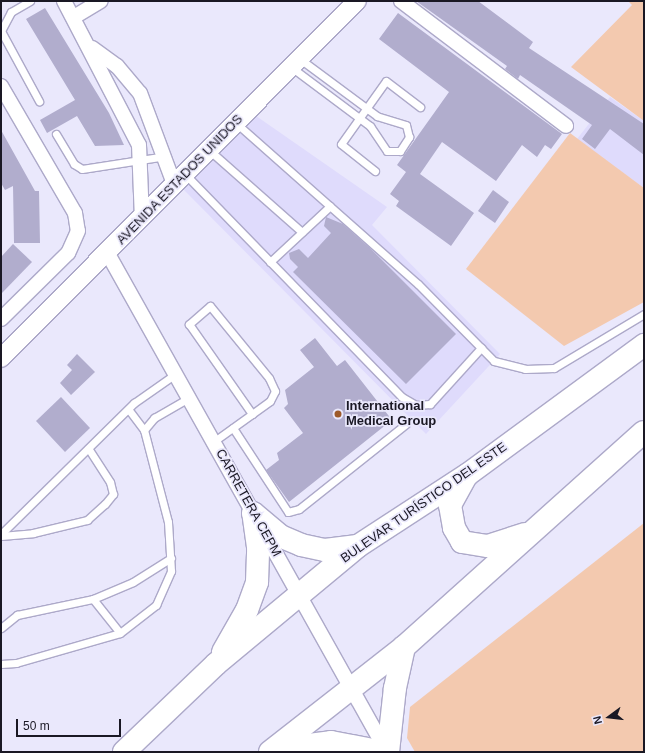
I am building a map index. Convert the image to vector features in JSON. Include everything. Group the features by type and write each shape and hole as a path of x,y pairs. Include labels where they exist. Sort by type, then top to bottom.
{"highway":[{"name":"BULEVAR TURÍSTICO DEL ESTE","path":"124,752 216,664 358,546 467,475 644,345"},
{"path":"271,751 354,689 404,647 644,432"},
{"path":"467,475 450,505 454,528 462,542 488,546 533,531"},
{"path":"253,513 280,536 301,545 325,550 358,546"},
{"path":"216,664 247,610 257,582 258,548 253,513"},
{"path":"388,752 395,688 404,647"},
{"path":"271,751 331,742 383,752"}],"street":[{"path":"74,17 101,1"},
{"name":"AVENIDA ESTADOS UNIDOS","path":"1,358 108,254 209,149 357,1"},
{"path":"401,1 566,126"},
{"path":"66,2 132,127 141,162 142,219"},
{"path":"90,47 117,66 140,93 166,156 180,179"},
{"path":"1,86 75,213 78,231 68,253 1,319"},
{"path":"132,127 151,117"},
{"name":"CARRETERA CEPM","path":"108,254 174,374 354,689 388,752"}],"lane":[{"path":"30,1 11,12 1,31 39,101"},
{"path":"296,62 377,116 406,124 409,137 400,151 394,154 387,151 370,126 296,62"},
{"path":"375,171 341,144 361,119 386,81 420,107"},
{"path":"236,123 418,284 494,361 524,369 554,368 644,314"},
{"path":"56,134 74,164 82,168 141,162 166,156"},
{"path":"209,149 302,232"},
{"path":"180,179 270,262 402,397 416,405 430,404 481,348"},
{"path":"270,262 330,206"},
{"path":"213,442 233,428 270,401 275,392 269,378 210,306 189,324 252,414"},
{"path":"1,535 128,409 174,374"},
{"path":"144,430 154,418 188,398"},
{"path":"1,664 16,663 120,633 156,605 171,571 168,522 144,430 128,409"},
{"path":"233,428 276,500 288,512 299,509 406,424"},
{"path":"1,535 33,533 87,520 105,504 113,494 110,482 88,448"},
{"path":"1,628 17,615 93,599 133,582 170,558"},
{"path":"93,599 120,633"}],"shaded area":[{"path":"628,1 644,1 644,121 571,67 632,5"},
{"path":"610,97 644,121 644,188 577,139"},
{"path":"252,113 387,207 372,225 500,354 426,434 183,189"},
{"path":"570,133 644,188 644,302 564,346 466,269"},
{"path":"644,523 644,752 415,752 407,738 410,707"}],"building":[{"path":"416,1 478,1 533,42 529,48 644,124 644,155 610,129 595,149 582,139 592,125 520,75 518,79 505,69 507,66"},
{"path":"45,8 109,113 124,145 95,146 77,116 47,133 40,120 75,100 26,19"},
{"path":"398,13 562,134 551,149 545,145 537,157 522,145 496,181 442,142 420,174 474,213 451,246 396,206 399,201 390,194 406,172 397,165 449,92 379,39"},
{"path":"1,130 35,191 39,191 40,243 14,243 13,186 5,190 1,183"},
{"path":"493,190 509,202 495,223 478,211"},
{"path":"326,217 343,224 371,249 456,334 406,384 293,272 298,267 290,259 289,253 299,249 308,258 331,233 324,226"},
{"path":"13,244 32,262 1,294 1,257"},
{"name":"International Medical Group","path":"315,338 337,366 345,360 392,420 289,502 266,470 279,460 277,453 303,433 284,408 288,404 285,390 314,367 300,350"},
{"path":"77,354 95,372 71,395 60,383 72,370 67,365"},
{"path":"61,397 90,428 65,452 36,421"}],"place":[{"name":"International Medical Group","path":"338,414"}]}
